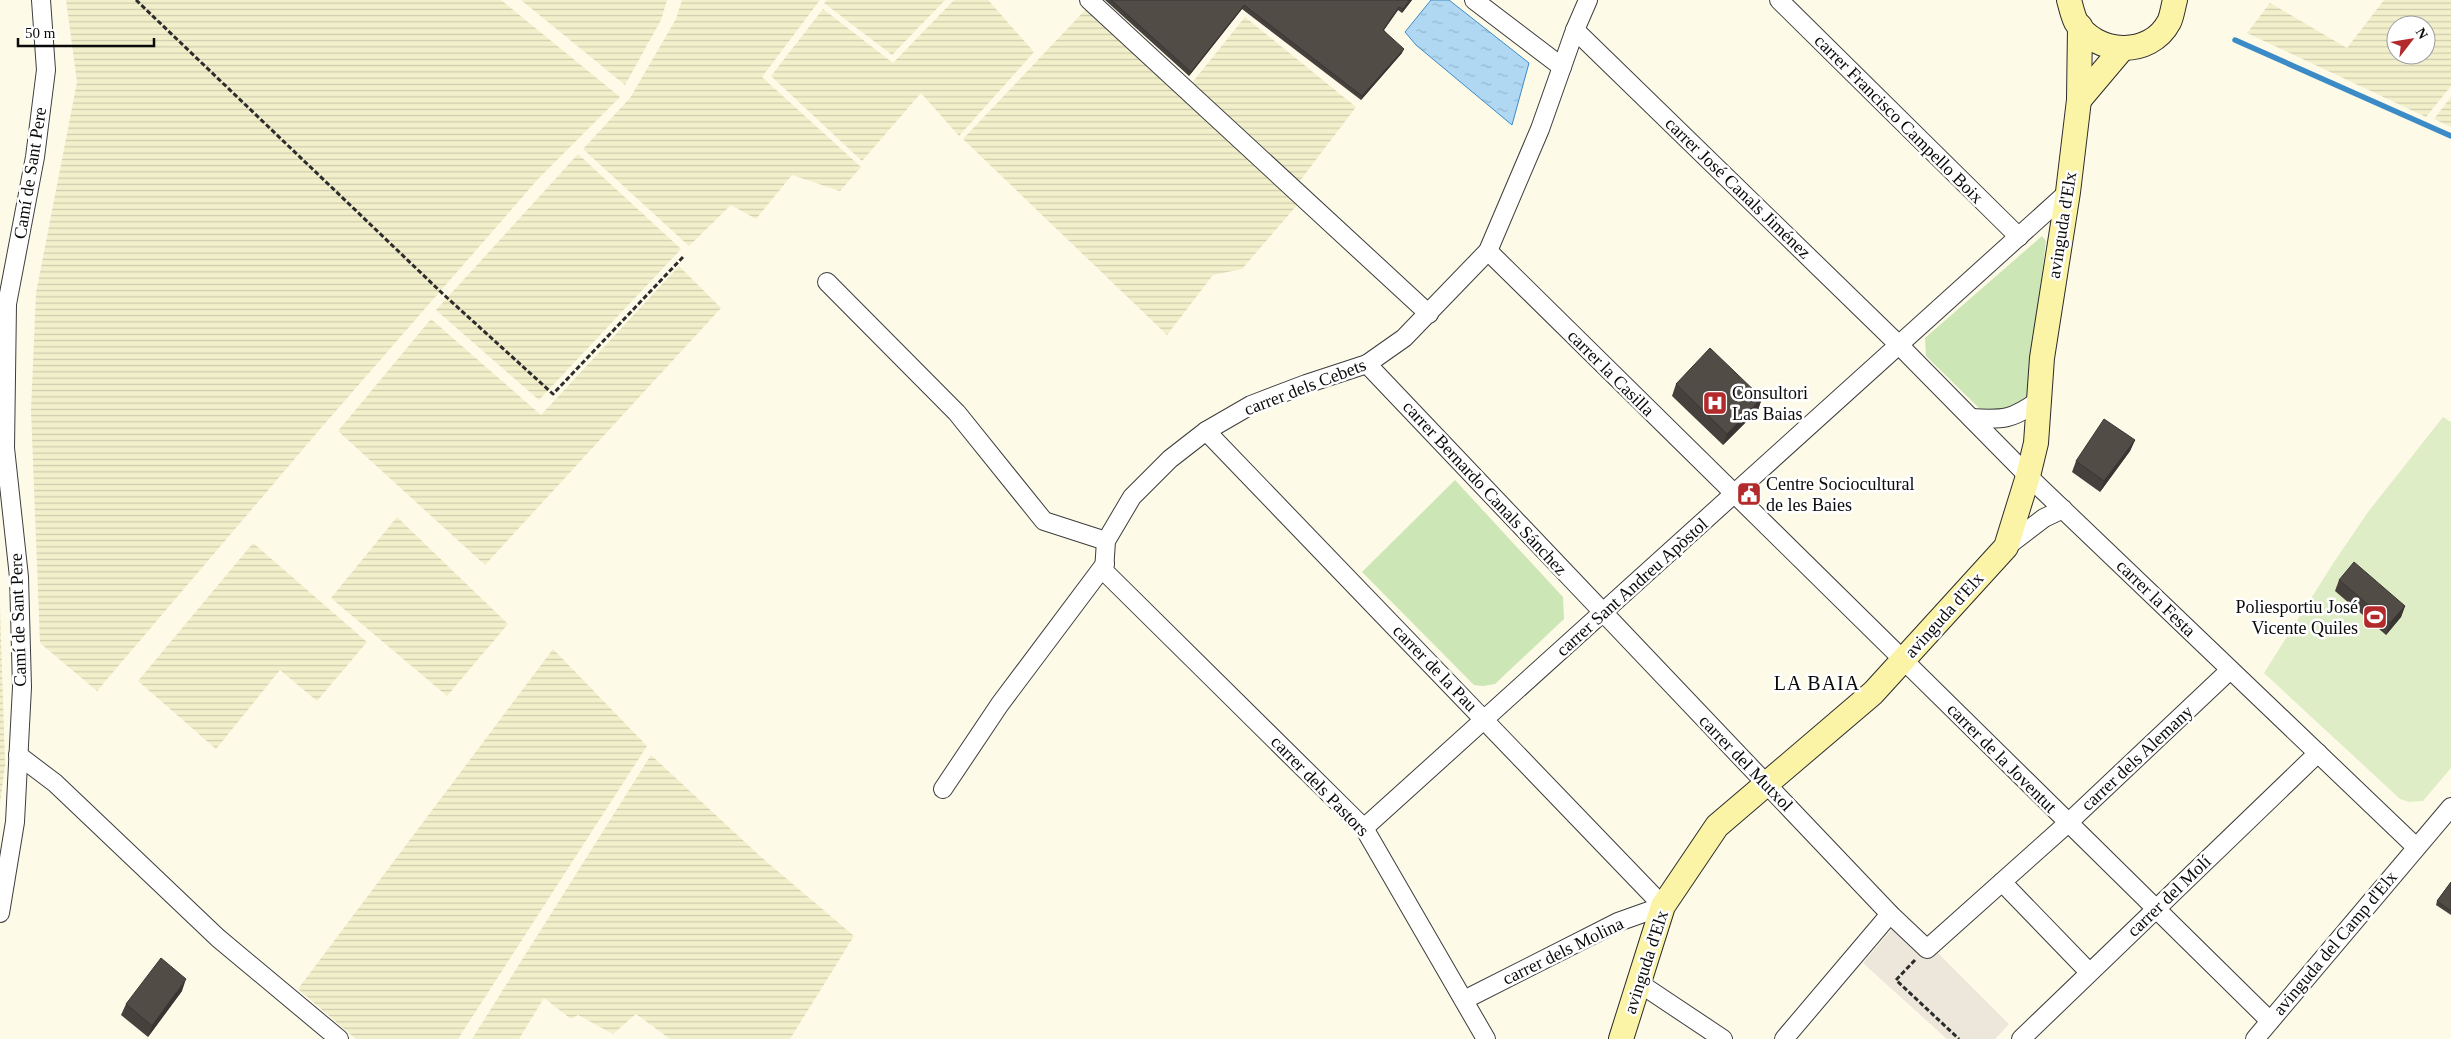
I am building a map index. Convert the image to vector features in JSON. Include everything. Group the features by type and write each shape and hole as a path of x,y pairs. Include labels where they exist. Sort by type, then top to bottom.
{"main road":[{"path":"2069,0 2076,22 2092,39 2104,46 2122,49 2138,47 2155,38 2169,22 2175,0"},
{"name":"avinguda d'Elx","path":"1621,1039 1664,906 1717,826 1873,693 2006,547 2036,443 2052,285 2068,192 2079,100 2080,26"},
{"path":"2079,100 2122,49"}],"street":[{"name":"Camí de Sant Pere","path":"0,913 15,822 22,687 19,576 5,448 7,304 35,157 46,70 41,0"},
{"path":"1089,0 1429,314"},
{"path":"1474,0 1562,67"},
{"name":"carrer dels Cebets","path":"1105,568 1106,541 1132,497 1170,459 1206,431 1251,405 1367,364 1404,338 1488,251 1540,128 1575,30 1588,0"},
{"name":"carrer Francisco Campello Boix","path":"1779,0 2019,237"},
{"name":"carrer José Canals Jiménez","path":"1575,30 1900,346"},
{"name":"carrer Sant Andreu Apòstol","path":"1364,828 1734,496 2068,192"},
{"name":"carrer la Casilla","path":"1488,251 1734,496"},
{"path":"827,282 957,413 1044,521 1106,541"},
{"name":"carrer la Festa","path":"1900,346 2028,476 2416,847"},
{"name":"carrer Bernardo Canals Sánchez","path":"1367,364 1603,613"},
{"path":"1971,418 1998,420 2019,415 2039,400"},
{"name":"carrer de la Pau","path":"1206,431 1664,906"},
{"name":"carrer de la Joventut","path":"1734,496 2270,1021"},
{"path":"2006,547 2044,518 2063,509"},
{"path":"944,789 1000,704 1105,568"},
{"name":"carrer dels Pastors","path":"1105,568 1364,828 1486,1039"},
{"name":"carrer del Mutxol","path":"1603,613 1890,914 1929,947"},
{"name":"carrer dels Alemany","path":"1929,947 2068,823 2230,670"},
{"name":"carrer del Molí","path":"2021,1039 2318,754"},
{"path":"18,755 55,783 218,938 339,1039"},
{"name":"avinguda del Camp d'Elx","path":"2255,1039 2451,807"},
{"path":"2002,882 2089,972"},
{"name":"carrer dels Molina","path":"1464,1000 1618,922 1664,906"},
{"path":"1784,1039 1890,914"},
{"path":"1639,983 1723,1039"}],"path":[{"path":"136,0 443,294 553,394 683,257"},
{"path":"1929,947 1896,980 1959,1039"}],"shaded area":[{"path":"66,0 501,0 620,97 538,179 321,428 97,691 40,643 31,410 36,293 77,82"},
{"path":"521,0 667,0 661,20 625,85"},
{"path":"682,0 820,0 762,77 861,167 840,191 792,175 756,219 731,205 689,246 583,149 630,98 676,19"},
{"path":"827,0 945,0 892,55 824,3"},
{"path":"954,0 988,0 1034,52 959,136 921,93 862,161 771,76 823,9 893,63"},
{"path":"2384,0 2451,0 2451,86 2426,117 2247,33 2270,3 2347,48"},
{"path":"1087,8 1298,204 1242,269 1213,275 1167,335 963,139"},
{"path":"1245,17 1356,107 1299,182 1191,84"},
{"path":"2451,97 2451,127 2434,119"},
{"path":"578,154 681,249 539,400 436,310"},
{"path":"679,266 721,308 485,565 338,431 431,319 541,415"},
{"path":"397,517 508,624 447,696 331,598"},
{"path":"253,543 367,642 317,701 280,670 216,749 138,681"},
{"path":"0,604 5,765 0,804"},
{"path":"553,649 647,746 458,1039 356,1039 298,989"},
{"path":"651,755 761,857 854,936 790,1039 670,1039 636,1014 613,1034 578,1015 571,1019 544,998 519,1039 472,1039"},
{"path":"1902,917 2009,1024 1995,1039 1947,1039 1863,963"}],"green space":[{"path":"2042,236 2046,241 2026,404 1986,415 1926,356 1925,338"},
{"name":"Poliesportiu José Vicente Quiles","path":"2443,417 2451,422 2451,768 2423,801 2409,802 2400,799 2264,673 2368,512"},
{"path":"1455,480 1563,597 1564,619 1495,684 1483,686 1474,685 1362,572"}],"water":[{"path":"1431,0 1449,0 1529,63 1512,125 1416,45 1405,32"}],"building":[{"path":"1111,0 1410,0 1403,9 1399,7 1383,30 1404,49 1362,96 1244,5 1191,72"},
{"name":"Consultori Las Baias","path":"1710,348 1762,398 1727,434 1676,384"},
{"path":"2104,419 2135,440 2104,481 2076,461"},
{"path":"2354,562 2405,606 2390,623 2339,580"},
{"path":"2451,882 2451,911 2437,901"},
{"path":"161,958 186,979 152,1026 126,1004"}],"waterway":[{"path":"2235,40 2451,136"}],"place":[{"name":"Consultori Las Baias","path":"1715,403"},
{"name":"Centre Sociocultural de les Baies","path":"1749,494"},
{"name":"Poliesportiu José Vicente Quiles","path":"2375,617"}],"district":[{"name":"LA BAIA","path":"1817,683"}]}
